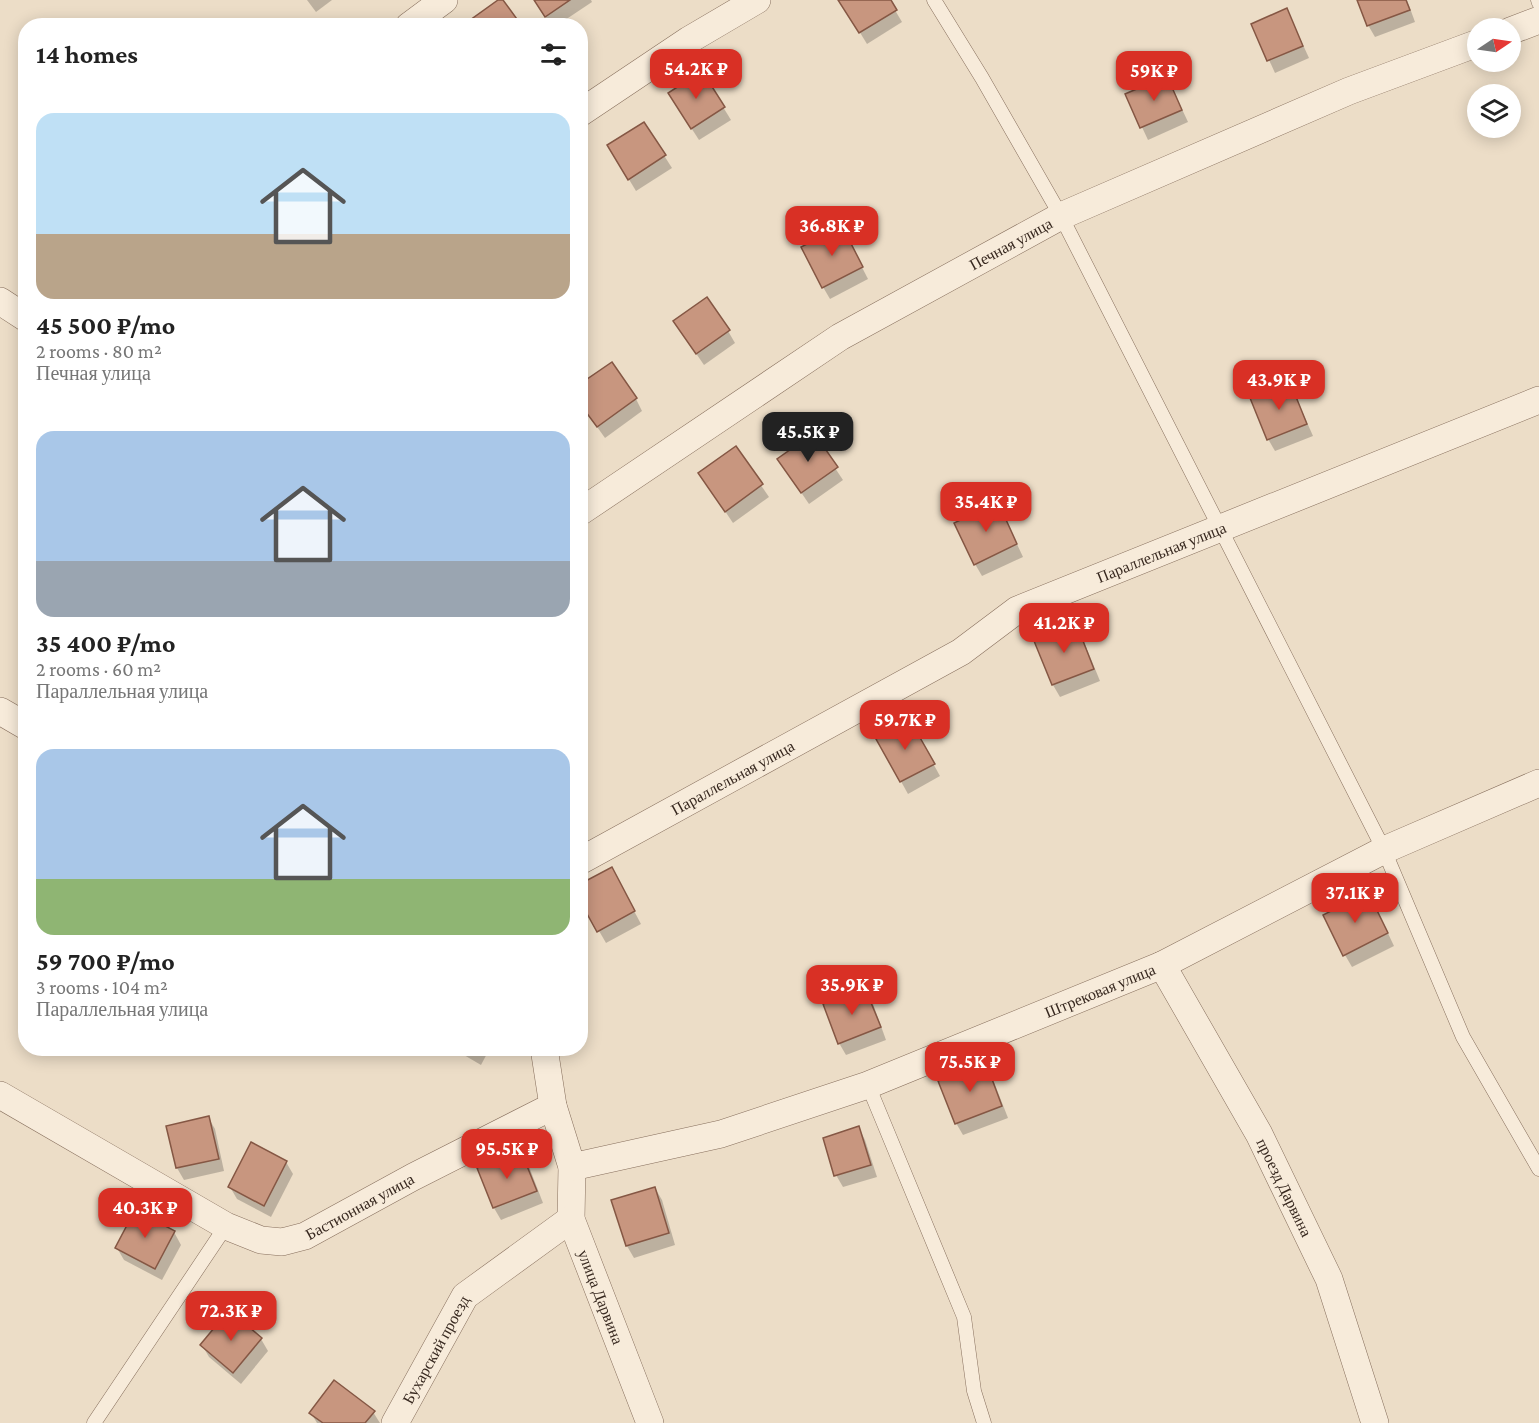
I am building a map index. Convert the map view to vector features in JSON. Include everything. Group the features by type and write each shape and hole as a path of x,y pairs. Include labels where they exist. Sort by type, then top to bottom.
{"street":[{"path":"420,18 444,0"},
{"path":"588,108 689,40 757,0"},
{"path":"1521,27 1539,20"},
{"name":"Печная улица","path":"588,507 840,337 1061,216 1349,91 1467,47"},
{"path":"0,301 18,313"},
{"name":"Параллельная улица","path":"588,857 961,652 1017,610 1539,400"},
{"path":"0,711 18,721"},
{"name":"Штрековая улица","path":"572,1167 721,1134 868,1085 1162,965 1384,850 1539,783"},
{"name":"проезд Дарвина","path":"1162,965 1259,1134 1329,1279 1375,1423"},
{"name":"улица Дарвина","path":"545,1056 553,1106 572,1167 571,1219 650,1423"},
{"name":"Бастионная улица","path":"0,1095 226,1226 261,1240 282,1242 305,1236 413,1177 553,1106"},
{"name":"Бухарский проезд","path":"395,1423 465,1296 571,1219"}],"lane":[{"path":"934,0 982,78 1061,216 1384,850 1463,1037 1539,1169"},
{"path":"868,1085 963,1317 974,1391 984,1423"},
{"path":"94,1423 226,1226"}],"building":[{"path":"498,0 503,0 516,18 473,18"},
{"path":"534,0 570,0 545,17"},
{"path":"838,0 891,0 897,10 859,33"},
{"path":"1357,0 1406,0 1410,10 1367,26"},
{"path":"1287,8 1303,46 1267,61 1251,24"},
{"path":"702,71 725,107 691,129 668,93"},
{"path":"1167,76 1182,110 1140,128 1125,94"},
{"path":"644,122 666,155 628,180 607,145"},
{"path":"842,226 863,267 822,288 801,247"},
{"path":"707,297 730,330 696,354 673,321"},
{"path":"612,362 637,398 597,427 588,415 588,378"},
{"path":"1290,382 1307,424 1267,440 1250,398"},
{"path":"814,433 838,467 801,493 777,459"},
{"path":"736,446 763,484 725,512 698,473"},
{"path":"998,502 1017,544 974,565 954,523"},
{"path":"1076,623 1094,669 1052,685 1034,641"},
{"path":"910,720 935,764 900,782 876,739"},
{"path":"612,867 635,911 597,932 588,916 588,880"},
{"path":"1368,892 1388,933 1343,956 1323,915"},
{"path":"865,988 881,1027 838,1044 823,1004"},
{"path":"986,1063 1002,1106 955,1124 938,1081"},
{"path":"209,1116 219,1159 176,1168 166,1126"},
{"path":"859,1126 871,1165 834,1176 823,1138"},
{"path":"251,1142 287,1161 264,1206 228,1187"},
{"path":"521,1151 537,1191 493,1208 477,1168"},
{"path":"655,1187 669,1233 626,1246 611,1200"},
{"path":"135,1210 175,1231 155,1269 115,1248"},
{"path":"229,1310 262,1338 233,1373 200,1345"},
{"path":"334,1380 375,1411 365,1423 323,1423 309,1413"}]}
